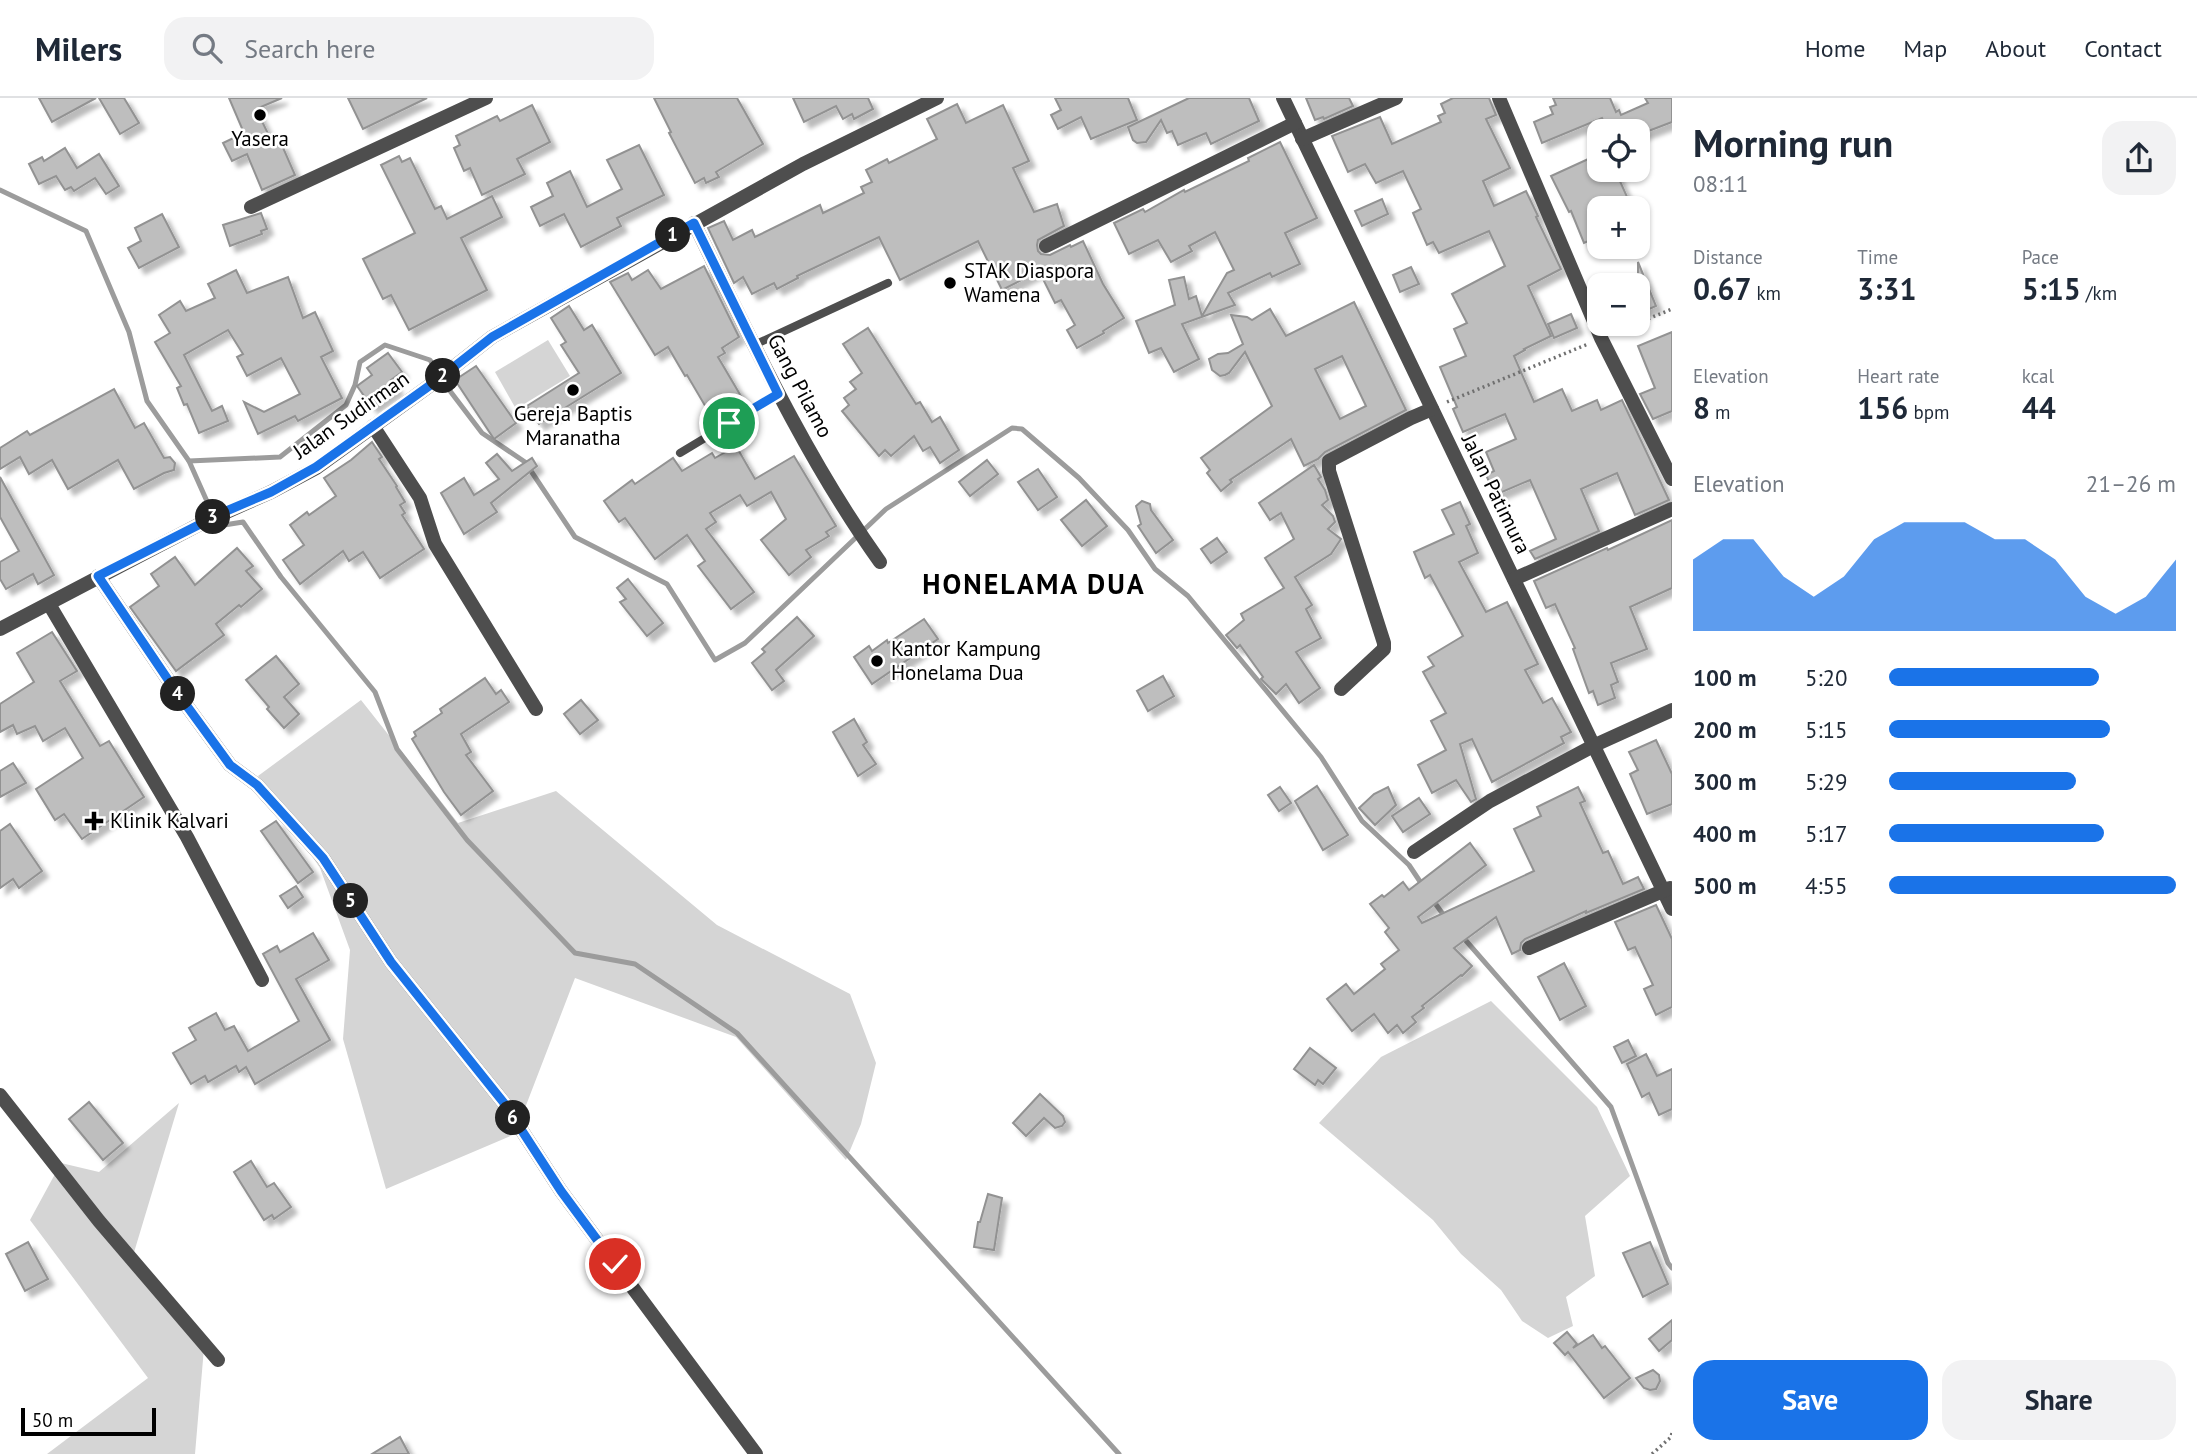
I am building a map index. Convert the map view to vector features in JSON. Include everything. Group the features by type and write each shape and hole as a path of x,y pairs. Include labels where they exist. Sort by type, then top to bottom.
{"street":[{"path":"251,208 486,98"},
{"name":"Jalan Sudirman","path":"0,629 98,576 224,512 271,492 316,467 436,381 492,337 803,164 937,98"},
{"name":"Jalan Patimura","path":"1283,98 1514,579 1668,889 1672,909"},
{"path":"1302,139 1396,98"},
{"path":"1499,98 1601,338 1672,479"},
{"path":"1046,246 1295,123"},
{"name":"Gang Pilamo","path":"694,223 778,394 860,534 880,562"},
{"path":"1340,689 1384,649 1384,643 1329,471 1329,461 1432,409"},
{"path":"373,426 421,498 435,544 536,709"},
{"path":"1514,579 1672,509"},
{"path":"98,576 230,765 257,785 323,858 391,962 504,1103 561,1191 756,1454"},
{"path":"49,604 187,837 262,980"},
{"path":"1414,852 1490,801 1595,745 1672,710"},
{"path":"1529,948 1668,889"},
{"path":"0,1095 99,1221 218,1360"}],"lane":[{"path":"754,345 888,284"},
{"path":"680,453 778,394"}],"path":[{"path":"1650,318 1672,309"},
{"path":"1432,409 1606,336"},
{"path":"1652,1454 1672,1433"}],"shaded area":[{"path":"548,340 570,376 516,409 495,372"},
{"path":"361,700 458,823 556,791 717,925 850,994 876,1063 861,1124 846,1160 736,1037 575,978 515,1134 386,1189 343,1039 350,950 320,868 258,776"},
{"path":"1491,1001 1597,1107 1630,1176 1585,1216 1595,1276 1566,1297 1573,1326 1548,1338 1522,1321 1501,1290 1461,1254 1433,1220 1319,1123 1381,1057"},
{"path":"179,1103 132,1259 205,1336 195,1454 47,1454 148,1378 30,1220 61,1163 99,1172"}],"building":[{"path":"39,98 96,98 52,122"},
{"path":"99,98 124,98 139,123 120,134"},
{"path":"229,98 282,98 256,109 274,146 281,143 295,175 262,190 247,154 232,161 223,143 244,133"},
{"path":"348,98 427,98 363,129"},
{"path":"654,98 737,98 763,144 716,172 719,177 706,183 704,178 695,183"},
{"path":"793,98 868,98 873,109 854,119 852,114 843,119 836,106 804,122"},
{"path":"1055,98 1128,98 1137,120 1091,139 1081,117 1058,129 1051,115 1061,110"},
{"path":"1189,98 1249,98 1259,121 1211,144 1206,133 1178,145 1172,131 1167,133 1161,120 1146,142 1137,143 1133,140 1128,127"},
{"path":"1306,98 1349,98 1353,106 1324,119 1315,120"},
{"path":"1453,98 1489,98 1496,115 1486,119 1510,168 1483,181 1494,206 1526,191 1561,269 1528,286 1551,336 1514,356 1534,402 1562,389 1572,411 1597,400 1601,410 1622,400 1669,500 1635,515 1617,473 1581,489 1599,531 1535,559 1530,551 1556,539 1530,480 1495,495 1486,475 1494,471 1486,452 1516,439 1505,414 1463,432 1453,409 1457,407 1440,367 1466,356 1454,329 1467,323 1452,294 1505,266 1489,231 1439,253 1433,242 1427,245 1413,213 1421,209 1403,171 1376,183 1365,164 1348,172 1332,136 1380,117 1392,144 1441,122 1438,116 1445,113 1441,104"},
{"path":"1553,98 1610,98 1616,112 1619,110 1621,115 1648,103 1645,98 1672,98 1672,122 1650,130 1650,119 1587,119 1587,124 1542,143 1534,122 1553,114 1550,107 1556,105"},
{"path":"957,104 966,123 1003,105 1029,161 1013,168 1034,212 1057,204 1064,226 1038,240 1038,251 1050,255 1083,241 1103,284 1124,318 1077,348 1067,330 1075,325 1061,300 1055,303 1039,271 1002,290 978,241 900,280 879,237 797,276 798,278 777,289 774,283 752,294 743,277 734,283 708,228 724,221 733,240 752,230 755,237 820,205 823,213 864,193 861,187 872,182 866,170 887,159 889,163 937,139 927,119"},
{"path":"532,105 550,142 517,159 525,174 482,195 470,168 464,171 454,148 460,145 456,136 497,116 500,121"},
{"path":"1280,142 1317,218 1285,233 1300,264 1272,277 1270,273 1228,293 1235,305 1182,324 1199,359 1174,372 1161,348 1149,353 1136,321 1175,305 1169,280 1184,277 1189,299 1196,296 1202,316 1227,273 1234,270 1215,232 1189,246 1192,251 1171,262 1158,240 1129,254 1114,223 1143,209 1145,212 1184,190 1185,192 1249,161 1248,158"},
{"path":"639,145 664,195 617,218 621,226 581,247 564,214 540,226 531,207 553,196 547,183 570,171 587,207 622,189 607,160"},
{"path":"65,148 77,168 99,154 119,186 106,194 95,178 74,191 71,187 65,190 56,176 39,184 29,164 42,157 44,161"},
{"path":"399,156 402,162 410,158 435,209 441,206 447,219 492,196 502,217 461,238 487,290 409,330 391,295 383,299 363,259 415,233 381,165"},
{"path":"1587,160 1587,182 1620,182 1627,196 1587,196 1587,242 1584,243 1571,211 1569,212 1551,176"},
{"path":"1382,199 1388,214 1362,226 1355,211"},
{"path":"261,213 267,229 261,231 262,234 230,246 223,225"},
{"path":"162,214 179,247 139,268 128,248 141,241 135,228"},
{"path":"704,266 739,337 722,348 725,353 718,357 745,403 714,421 668,347 655,355 610,282 628,273 632,280 648,270 661,289"},
{"path":"1411,267 1419,284 1400,292 1393,275"},
{"path":"236,270 247,293 288,277 303,318 315,312 333,351 321,357 342,398 298,421 295,416 258,434 244,402 264,412 300,394 281,358 247,376 237,357 243,354 228,330 184,355 212,411 222,406 228,421 199,433 177,388 181,386 155,342 170,333 159,315 180,301 186,311 215,298 208,284"},
{"path":"1650,291 1656,306 1650,309"},
{"path":"1354,302 1406,410 1325,452 1304,466 1291,439 1230,480 1232,482 1221,491 1207,473 1210,470 1201,458 1272,406 1245,352 1229,373 1220,376 1212,370 1209,359 1228,353 1243,344 1231,315 1252,320 1270,309 1286,336","holes":["1342,356 1366,406 1340,419 1315,369"]},
{"name":"Gereja Baptis Maranatha","path":"569,306 584,330 592,325 621,373 539,424 527,406 579,373 561,345 566,342 551,318"},
{"path":"1571,314 1577,328 1554,338 1548,324"},
{"path":"868,328 916,404 920,402 932,422 940,417 959,450 940,463 930,447 923,451 914,436 891,456 885,450 879,456 842,411 849,405 844,398 856,389 850,382 862,373 843,344"},
{"path":"1672,332 1672,411 1653,419 1640,394 1655,388 1638,346"},
{"path":"388,353 402,372 391,380 397,389 372,407 357,386 372,375 367,368"},
{"path":"476,366 516,423 494,439 455,380"},
{"path":"114,389 135,428 144,423 164,458 170,457 175,463 174,470 134,489 118,460 68,489 52,460 29,474 20,457 0,469 0,448 27,431 30,435"},
{"path":"372,442 405,502 400,505 405,513 402,515 424,549 380,578 363,552 349,561 343,551 300,584 283,560 304,545 290,525 336,496 324,478"},
{"path":"736,446 755,479 794,456 836,526 826,532 829,536 806,550 811,557 789,575 761,540 786,519 771,492 747,506 740,495 710,513 716,522 706,529 754,592 731,609 698,566 705,561 687,535 655,559 625,518 619,522 604,501 632,480 635,484 673,458 682,471 712,453 715,458"},
{"path":"497,454 512,471 532,458 537,466 491,503 497,512 464,534 441,493 464,478 474,495 499,479 486,463"},
{"path":"987,460 998,474 970,496 959,482"},
{"path":"1314,465 1328,500 1322,505 1335,522 1328,529 1341,539 1331,554 1295,577 1312,605 1306,609 1321,638 1296,652 1320,688 1299,703 1286,684 1276,694 1261,679 1263,677 1240,645 1237,648 1226,635 1244,620 1241,614 1284,588 1265,558 1294,539 1281,513 1270,520 1259,503"},
{"path":"1038,469 1057,497 1038,510 1018,482"},
{"path":"0,477 54,575 38,584 33,574 6,589 0,579 0,562 19,551 0,517"},
{"path":"1086,500 1107,526 1082,546 1061,520"},
{"path":"1142,501 1150,504 1151,510 1173,540 1156,553 1138,526 1141,524 1136,506"},
{"path":"1460,502 1470,524 1466,526 1478,553 1459,562 1486,612 1507,602 1538,664 1525,670 1543,703 1552,698 1571,732 1561,737 1564,743 1492,782 1472,739 1460,744 1476,799 1471,802 1456,780 1432,793 1418,765 1446,750 1431,721 1446,713 1423,672 1434,666 1428,657 1463,636 1430,575 1425,578 1414,552 1454,534 1442,510"},
{"path":"1672,520 1672,588 1630,607 1647,649 1611,663 1618,682 1611,685 1615,698 1598,705 1593,691 1589,693 1573,649 1575,648 1555,604 1546,608 1534,581"},
{"path":"1217,538 1227,552 1211,563 1201,549"},
{"path":"237,548 253,566 246,571 262,589 216,624 224,635 176,671 130,607 159,586 151,574 175,557 195,585"},
{"path":"628,579 663,623 647,636 620,602 626,599 617,588"},
{"path":"797,617 814,636 776,670 784,681 772,690 752,663 765,652 762,649"},
{"path":"924,619 938,639 872,684 854,657 869,646 872,651 887,640 888,643"},
{"path":"52,632 77,671 60,681 100,746 109,741 144,797 82,839 64,814 55,820 36,789 83,758 65,728 43,741 35,726 17,734 13,725 0,732 0,704 34,682 17,653"},
{"path":"276,656 299,684 284,697 299,714 284,728 246,680"},
{"path":"1163,676 1174,696 1148,711 1137,691"},
{"path":"485,678 496,694 501,690 509,702 461,734 471,752 466,755 493,791 461,815 412,739 416,736 414,732 442,713 440,709"},
{"path":"581,700 598,720 580,734 564,714"},
{"path":"854,719 867,742 863,745 876,764 858,776 833,732"},
{"path":"1656,740 1672,774 1672,804 1647,814 1630,774 1638,770 1629,752"},
{"path":"13,763 26,783 0,797 0,771"},
{"path":"1317,786 1348,835 1323,850 1295,801"},
{"path":"1280,787 1291,803 1279,811 1268,795"},
{"path":"1388,787 1396,805 1375,825 1359,808 1374,794"},
{"path":"1578,787 1585,801 1580,803 1603,853 1608,851 1623,884 1638,877 1644,889 1586,911 1525,939 1520,950 1512,954 1496,917 1454,948 1472,966 1422,1006 1424,1008 1412,1017 1416,1022 1403,1033 1397,1025 1388,1033 1374,1014 1352,1031 1327,999 1346,984 1354,994 1385,969 1381,964 1399,950 1385,932 1389,928 1370,904 1403,882 1409,890 1470,843 1486,865 1418,917 1422,923 1534,871 1514,829 1541,816 1537,807"},
{"path":"1419,798 1430,814 1403,832 1392,816"},
{"path":"276,821 313,872 298,883 261,831"},
{"path":"10,824 42,871 19,888 13,879 0,888 0,831"},
{"path":"296,886 303,897 288,908 280,896"},
{"path":"1656,905 1672,939 1672,1007 1656,1015 1644,989 1653,985 1635,947 1628,950 1615,922"},
{"path":"313,933 329,960 296,979 330,1040 255,1084 246,1067 239,1072 236,1066 208,1082 205,1076 191,1084 173,1053 196,1040 189,1028 216,1013 225,1030 234,1026 248,1051 299,1021 263,954 277,946 280,952"},
{"path":"1564,963 1586,1006 1560,1020 1538,977"},
{"path":"1628,1040 1636,1056 1622,1063 1614,1047"},
{"path":"1310,1048 1336,1068 1323,1084 1318,1080 1315,1085 1294,1069"},
{"path":"1646,1054 1657,1076 1672,1069 1672,1109 1659,1115 1649,1093 1642,1097 1627,1064"},
{"path":"1040,1094 1063,1116 1065,1122 1055,1128 1044,1118 1026,1136 1013,1123"},
{"path":"89,1102 123,1143 103,1160 69,1119"},
{"path":"251,1161 267,1187 274,1183 291,1207 274,1219 272,1215 264,1220 234,1172"},
{"path":"988,1194 1002,1198 994,1250 974,1247 978,1222"},
{"path":"28,1242 48,1279 25,1291 6,1254"},
{"path":"1650,1242 1668,1284 1643,1297 1623,1253"},
{"path":"1672,1320 1672,1340 1659,1351 1649,1339"},
{"path":"1567,1332 1577,1344 1573,1348 1593,1335 1630,1378 1604,1398 1568,1352 1565,1355 1554,1343"},
{"path":"1653,1370 1659,1375 1660,1381 1656,1389 1650,1390 1644,1388 1636,1378"},
{"path":"400,1437 409,1454 372,1454"}],"waterway":[{"path":"0,190 86,231 129,332 147,401 189,461 280,457 346,405 355,385 360,362 385,345 430,360 482,433 525,462 575,537 667,584 715,660 745,643 886,509 1012,428 1022,429 1079,478 1128,530 1155,569 1188,596 1321,757 1362,821 1409,865 1423,886"},
{"path":"189,461 218,526 243,522 281,577 375,692 397,749 467,840 575,953 635,964 737,1033 1119,1454"},
{"path":"1432,899 1445,917"},
{"path":"1461,935 1611,1107 1672,1268"}],"place":[{"name":"Yasera","path":"260,115"},
{"name":"STAK Diaspora Wamena","path":"950,283"},
{"name":"Gereja Baptis Maranatha","path":"573,390"},
{"name":"Kantor Kampung Honelama Dua","path":"877,661"},
{"name":"Klinik Kalvari","path":"94,821"}],"district":[{"name":"HONELAMA DUA","path":"1034,584"}],"route":[{"path":"615,1264 561,1191 504,1103 391,962 323,858 257,785 230,765 98,576 224,512 271,492 316,467 436,381 492,337 694,223 778,394 729,423"}]}
